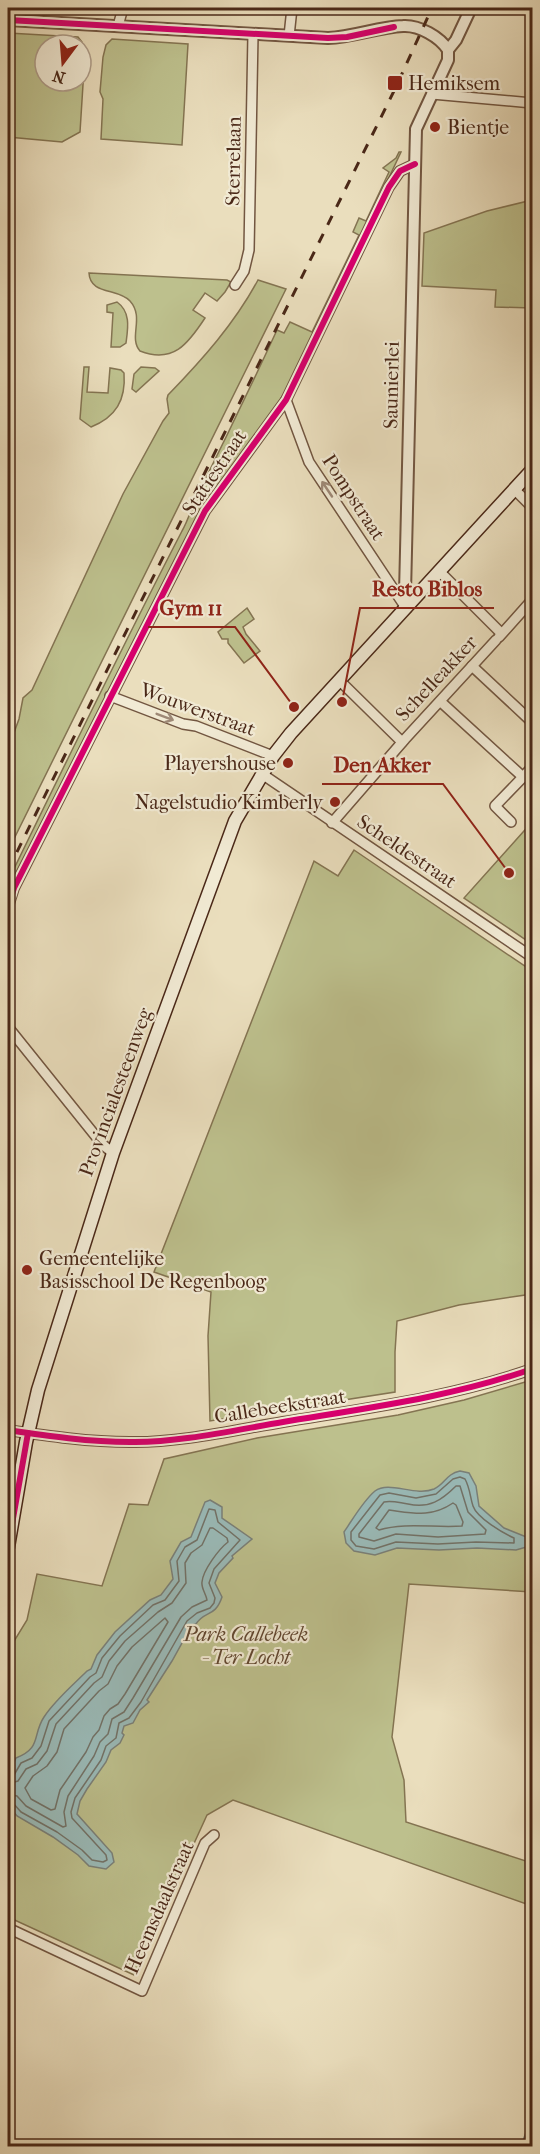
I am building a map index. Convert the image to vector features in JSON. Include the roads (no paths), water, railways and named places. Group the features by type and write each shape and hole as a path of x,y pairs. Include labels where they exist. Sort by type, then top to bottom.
{"main road":[{"name":"Provincialesteenweg","path":"8,1546 28,1432 38,1390 113,1153 226,843 245,802 273,756 291,733 532,470"}],"street":[{"path":"118,26 123,8"},
{"path":"289,36 292,8"},
{"name":"Saunierlei","path":"406,608 416,129 448,60 448,50 471,8"},
{"path":"8,20 289,36 346,37 404,26 417,29 438,39 448,50"},
{"name":"Sterrelaan","path":"235,285 244,271 249,250 253,34"},
{"path":"432,94 532,103"},
{"name":"Statiestraat","path":"8,907 14,888 205,511 286,400 389,187 400,171 415,164"},
{"name":"Pompstraat","path":"286,400 309,462 406,608"},
{"path":"514,489 532,507"},
{"path":"440,572 499,636"},
{"name":"Schelleakker","path":"332,823 402,742 532,600"},
{"path":"524,609 532,617"},
{"path":"472,666 532,722"},
{"path":"339,680 402,742"},
{"name":"Wouwerstraat","path":"110,696 273,756"},
{"path":"441,702 522,777"},
{"path":"511,822 495,806 532,767"},
{"name":"Scheldestraat","path":"262,774 532,957"},
{"path":"8,1027 102,1144 113,1153"},
{"name":"Callebeekstraat","path":"8,1430 132,1442 188,1437 435,1396 499,1381 532,1369"},
{"name":"Heemsdaalstraat","path":"8,1928 142,1991 205,1843 213,1835"}],"water":[{"path":"460,1471 469,1473 476,1486 479,1506 504,1528 529,1538 530,1546 516,1550 397,1548 375,1555 354,1551 346,1543 344,1532 362,1505 375,1491 387,1487 427,1491 438,1487 452,1474"},
{"path":"210,1500 222,1507 222,1518 252,1539 232,1556 233,1558 219,1573 215,1583 222,1597 219,1604 213,1611 192,1625 147,1700 149,1702 140,1710 133,1723 124,1726 122,1733 124,1735 120,1743 111,1750 106,1762 80,1801 77,1814 112,1853 114,1862 106,1869 89,1866 53,1837 17,1816 8,1805 8,1776 16,1758 30,1750 40,1724 53,1705 91,1669 97,1655 115,1632 150,1600 161,1595 173,1579 170,1561 181,1542 191,1537 205,1502"},
{"path":"532,2116 532,2146 521,2146"}],"railway":[{"path":"8,870 395,89 432,8"}],"place":[{"name":"Hemiksem","path":"395,83"},
{"name":"Bientje","path":"435,127"},
{"name":"Resto Biblos","path":"342,702"},
{"name":"Gym 11","path":"294,707"},
{"name":"Playershouse","path":"288,763"},
{"name":"Nagelstudio Kimberly","path":"335,802"},
{"name":"Den Akker","path":"509,873"},
{"name":"Gemeentelijke Basisschool De Regenboog","path":"27,1270"}],"park label":[{"name":"Park Callebeek - Ter Locht","path":"246,1646"}]}
